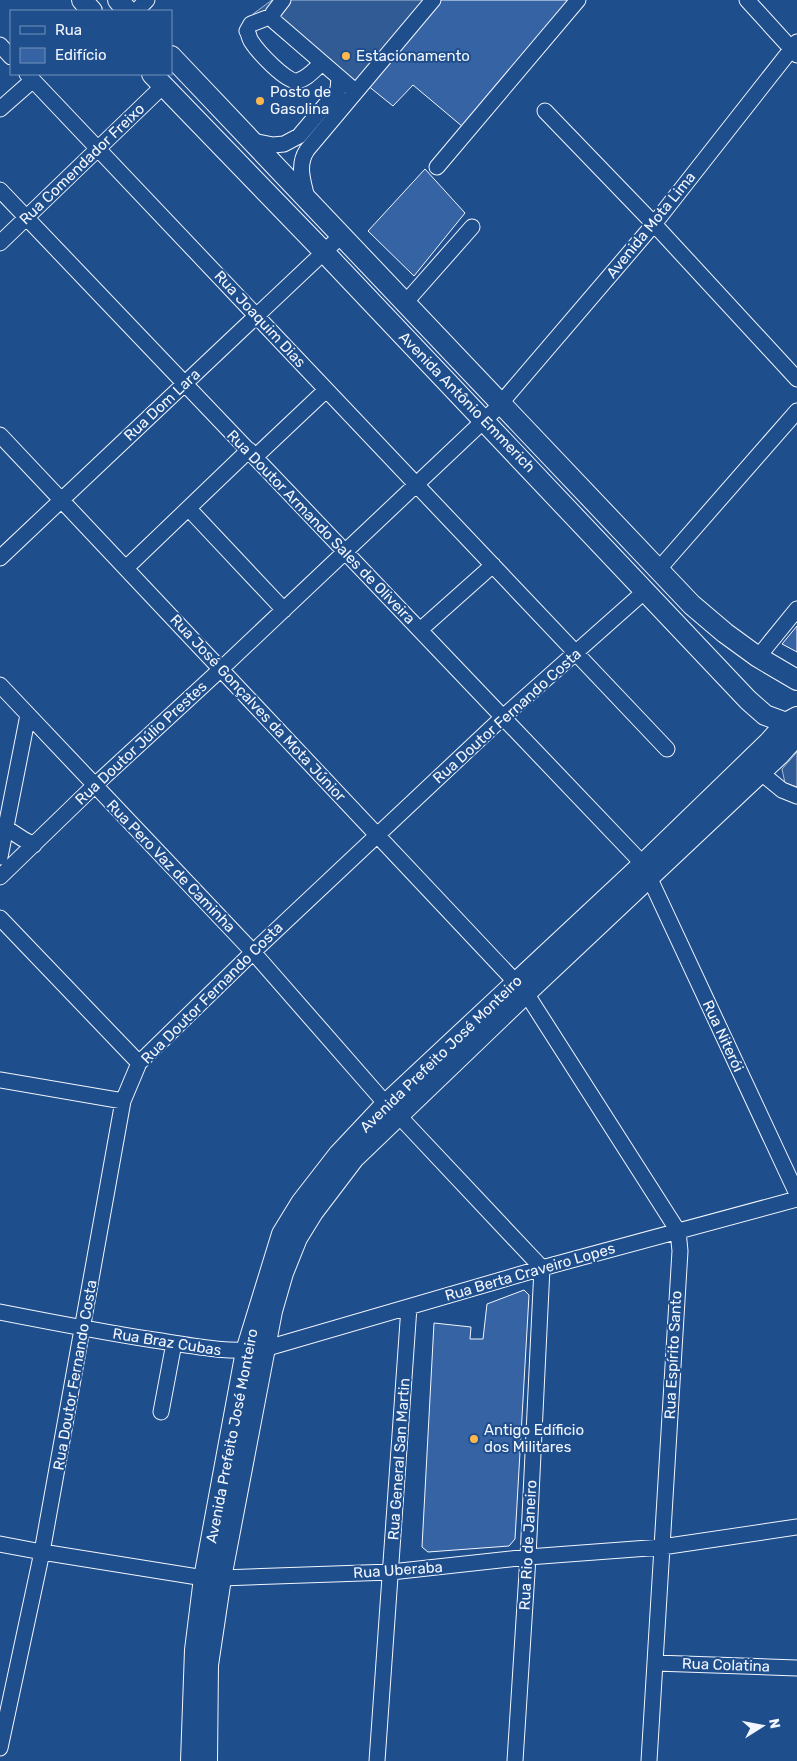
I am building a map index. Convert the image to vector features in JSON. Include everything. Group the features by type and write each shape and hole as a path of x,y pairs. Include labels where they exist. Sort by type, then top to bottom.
{"main road":[{"path":"82,0 91,10"},
{"path":"118,0 127,10"},
{"name":"Avenida Antônio Emmerich","path":"172,57 658,570 710,622 796,683"},
{"name":"Avenida Antônio Emmerich","path":"157,80 324,252 724,676 765,715 794,726"},
{"path":"765,715 774,748"},
{"name":"Avenida Prefeito José Monteiro","path":"191,1761 195,1650 212,1578 255,1350 282,1234 301,1203 339,1154 392,1110 774,748 794,726"},
{"name":"Avenida Prefeito José Monteiro","path":"646,870 760,772 774,748"},
{"name":"Avenida Prefeito José Monteiro","path":"207,1761 208,1665 212,1578"}],"street":[{"path":"137,10 147,0"},
{"path":"282,0 272,16 251,24 248,30 251,41 275,68 292,81 299,81 312,74 322,63"},
{"path":"307,198 302,176 302,158 355,91 433,0"},
{"path":"437,167 578,0"},
{"path":"747,0 795,48"},
{"path":"272,16 274,21 355,91"},
{"path":"0,45 10,56"},
{"name":"Avenida Mota Lima","path":"501,404 654,224 795,48"},
{"path":"0,109 30,77"},
{"name":"Rua Joaquim Dias","path":"30,77 667,750"},
{"path":"253,141 273,145 284,144 299,136 338,90 339,77"},
{"name":"Rua Comendador Freixo","path":"0,243 99,149 157,80"},
{"path":"545,111 654,224 797,379"},
{"name":"Rua Doutor Armando Sales de Oliveira","path":"0,190 503,717 646,870"},
{"path":"405,304 472,227"},
{"name":"Rua Dom Lara","path":"0,558 341,236"},
{"path":"126,568 189,509 326,390"},
{"name":"Rua Doutor Júlio Prestes","path":"0,877 94,786 346,552 501,404"},
{"path":"658,570 797,411"},
{"name":"Rua José Gonçalves da Mota Júnior","path":"0,435 521,987"},
{"path":"189,509 284,610"},
{"path":"420,630 493,565"},
{"name":"Rua Doutor Fernando Costa","path":"0,1748 42,1552 124,1101 139,1063 253,952 503,717 645,591"},
{"path":"758,657 797,609"},
{"name":"Rua Pero Vaz de Caminha","path":"0,684 94,786 253,952 392,1110"},
{"path":"0,857 4,821 28,715"},
{"path":"760,772 782,790 797,796"},
{"path":"4,821 23,839 34,845"},
{"name":"Rua Niterói","path":"646,870 797,1194"},
{"path":"0,918 139,1063"},
{"name":"Rua Espírito Santo","path":"521,987 678,1231 680,1251 649,1761"},
{"path":"0,1080 124,1101"},
{"path":"392,1110 542,1268"},
{"name":"Rua Berta Craveiro Lopes","path":"255,1350 542,1268 797,1199"},
{"name":"Rua Rio de Janeiro","path":"515,1761 528,1557 542,1268"},
{"name":"Rua General San Martin","path":"378,1761 409,1307"},
{"name":"Rua Braz Cubas","path":"0,1312 84,1329 224,1351 255,1350"},
{"path":"161,1412 174,1343"},
{"name":"Rua Uberaba","path":"0,1544 212,1578 391,1572 528,1557 662,1547 797,1527"},
{"name":"Rua Colatina","path":"655,1663 797,1668"}],"shaded area":[{"name":"Estacionamento","path":"272,0 437,0 354,99 253,14"},
{"path":"797,752 797,787 785,783 782,769"}],"building":[{"path":"437,0 570,0 463,127 413,85 393,106 367,85"},
{"path":"425,169 465,213 414,276 368,231"},
{"path":"797,626 797,652 782,644"},
{"name":"Antigo Edíficio dos Militares","path":"524,1290 529,1295 515,1539 509,1546 428,1552 422,1547 434,1323 471,1327 470,1339 483,1339 487,1304"}],"place":[{"name":"Estacionamento","path":"346,56"},
{"name":"Posto de Gasolina","path":"260,101"},
{"name":"Antigo Edíficio dos Militares","path":"474,1439"}]}
